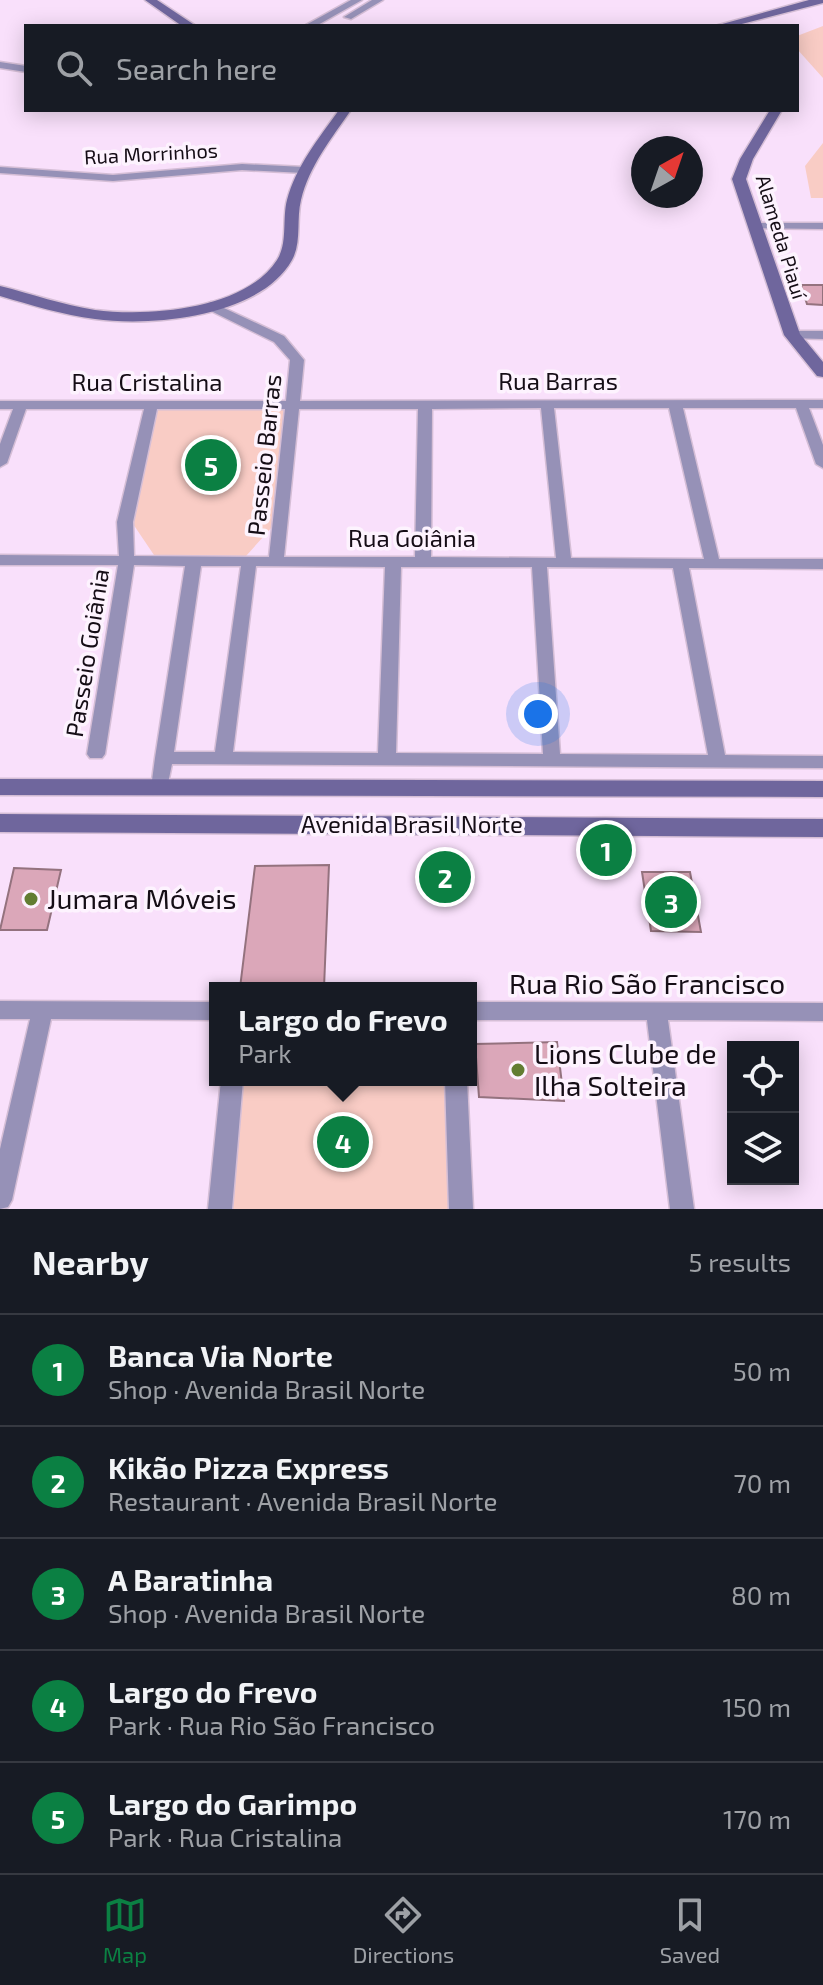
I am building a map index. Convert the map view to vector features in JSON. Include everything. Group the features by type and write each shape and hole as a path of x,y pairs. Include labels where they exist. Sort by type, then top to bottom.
{"street":[{"path":"139,0 171,24"},
{"path":"150,0 187,24"},
{"path":"313,24 358,0"},
{"path":"336,24 379,0"},
{"path":"729,24 822,0"},
{"path":"0,65 24,69"},
{"path":"0,291 113,316 171,313 211,306 258,287 284,262 293,201 304,170 344,112"},
{"name":"Alameda Piauí","path":"775,112 744,158 739,179 792,335 823,372"},
{"name":"Rua Morrinhos","path":"0,170 113,178 242,167 304,170"},
{"path":"757,226 823,226"},
{"name":"Passeio Barras","path":"211,306 279,339 297,360 276,563"},
{"path":"792,335 823,335"},
{"name":"Rua Barras","path":"293,404 823,404"},
{"name":"Rua Cristalina","path":"0,405 293,404"},
{"path":"423,563 425,404"},
{"path":"547,404 564,563"},
{"path":"675,404 713,564"},
{"path":"801,404 823,464"},
{"path":"0,463 21,405"},
{"name":"Passeio Goiânia","path":"96,754 127,560 125,522 151,406"},
{"name":"Rua Goiânia","path":"0,560 823,564"},
{"path":"160,788 194,560"},
{"path":"223,759 249,562"},
{"path":"387,760 393,563"},
{"path":"539,563 552,762"},
{"path":"680,564 718,763"},
{"path":"164,758 823,762"},
{"name":"Avenida Brasil Norte","path":"0,787 823,789"},
{"name":"Avenida Brasil Norte","path":"0,823 823,828"},
{"path":"0,1010 209,1011"},
{"path":"0,1200 42,1010"},
{"name":"Rua Rio São Francisco","path":"477,1011 823,1012"},
{"path":"656,1012 682,1209"},
{"path":"220,1209 231,1086"},
{"path":"456,1086 461,1209"}],"shaded area":[{"path":"823,26 823,78 799,51 799,35"},
{"path":"823,143 823,198 811,198 805,166"},
{"path":"157,409 284,410 273,526 246,556 154,555 131,521"},
{"path":"239,1086 450,1086 453,1209 228,1209"}],"building":[{"path":"801,285 823,285 823,305 807,304"},
{"path":"329,865 324,982 241,982 255,866"},
{"name":"Jumara Móveis","path":"14,868 61,870 47,930 0,930"},
{"path":"642,872 690,872 701,932 651,931"},
{"name":"Lions Clube de Ilha Solteira","path":"557,1042 564,1101 479,1097 477,1044"}],"place":[{"name":"Largo do Garimpo","path":"211,465"},
{"name":"Banca Via Norte","path":"606,850"},
{"name":"Kikão Pizza Express","path":"445,877"},
{"name":"Jumara Móveis","path":"31,899"},
{"name":"A Baratinha","path":"671,902"},
{"name":"Lions Clube de Ilha Solteira","path":"518,1070"},
{"name":"Largo do Frevo","path":"343,1142"}]}
